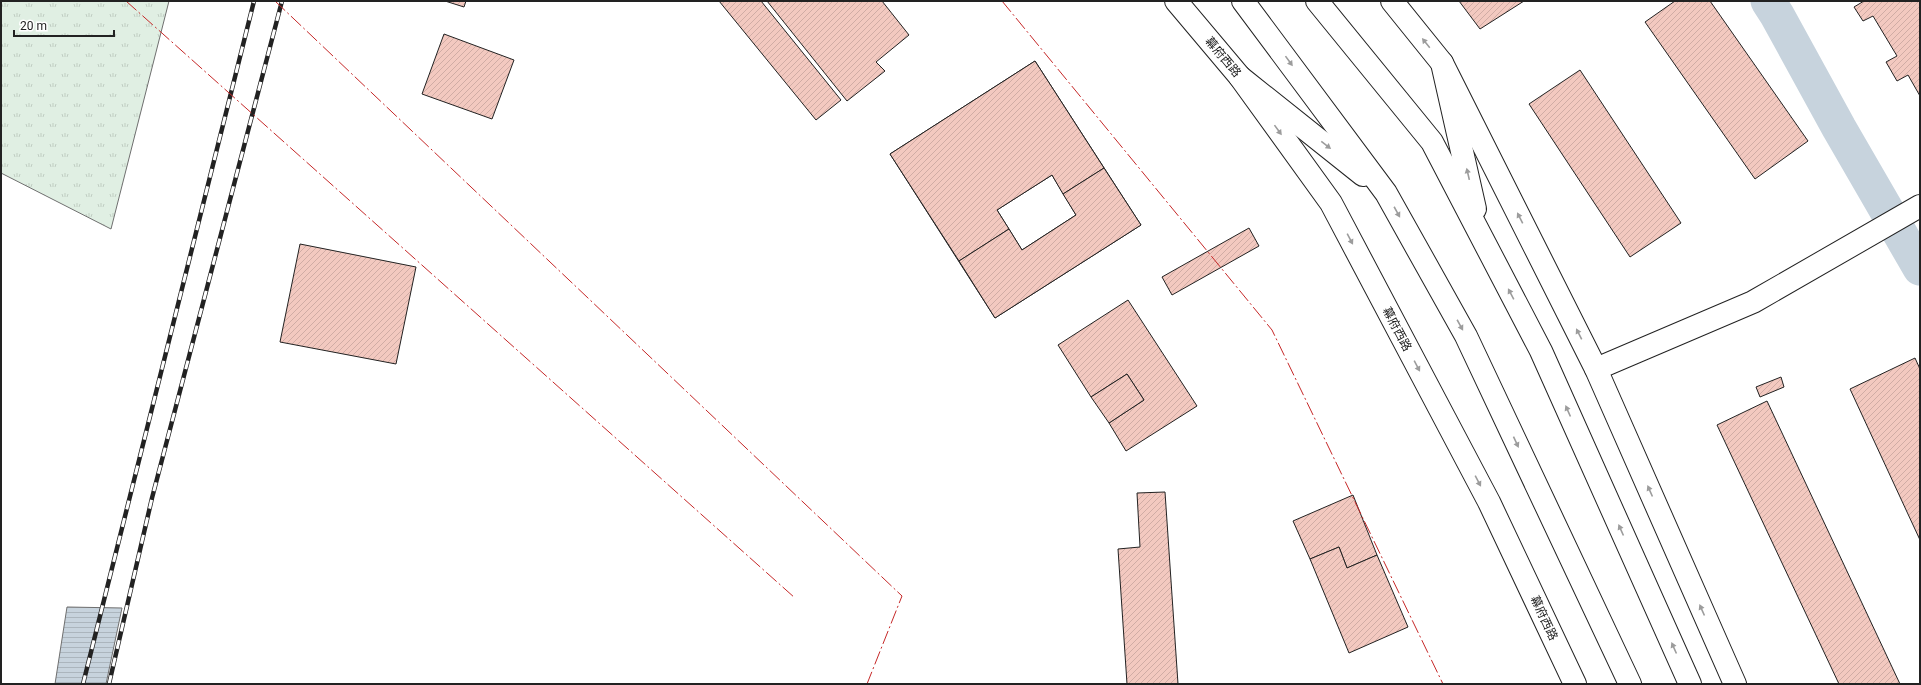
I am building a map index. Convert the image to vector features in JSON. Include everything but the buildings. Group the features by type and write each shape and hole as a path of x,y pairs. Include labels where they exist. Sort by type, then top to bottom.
{"main road":[{"name":"幕府西路","path":"1176,1 1240,77 1331,203 1489,502 1575,684"},
{"path":"1243,1 1386,193 1466,336 1627,680"},
{"path":"1317,1 1432,142 1541,351 1690,684"},
{"path":"1392,1 1442,63 1596,369 1735,684"},
{"path":"1442,63 1482,240"},
{"path":"1240,77 1386,193"},
{"path":"1596,369 1753,302 1920,206"}],"green space":[{"path":"1,1 169,1 111,229 1,173"}],"shaded area":[{"path":"67,607 122,608 106,684 55,684"}],"waterway":[{"path":"1768,1 1920,268"}],"railway":[{"path":"83,684 254,1"},
{"path":"109,684 152,498 282,1"}],"power":[{"path":"126,1 795,598"},
{"path":"275,1 902,596 867,684"},
{"path":"1002,1 1272,330 1443,684"}]}
